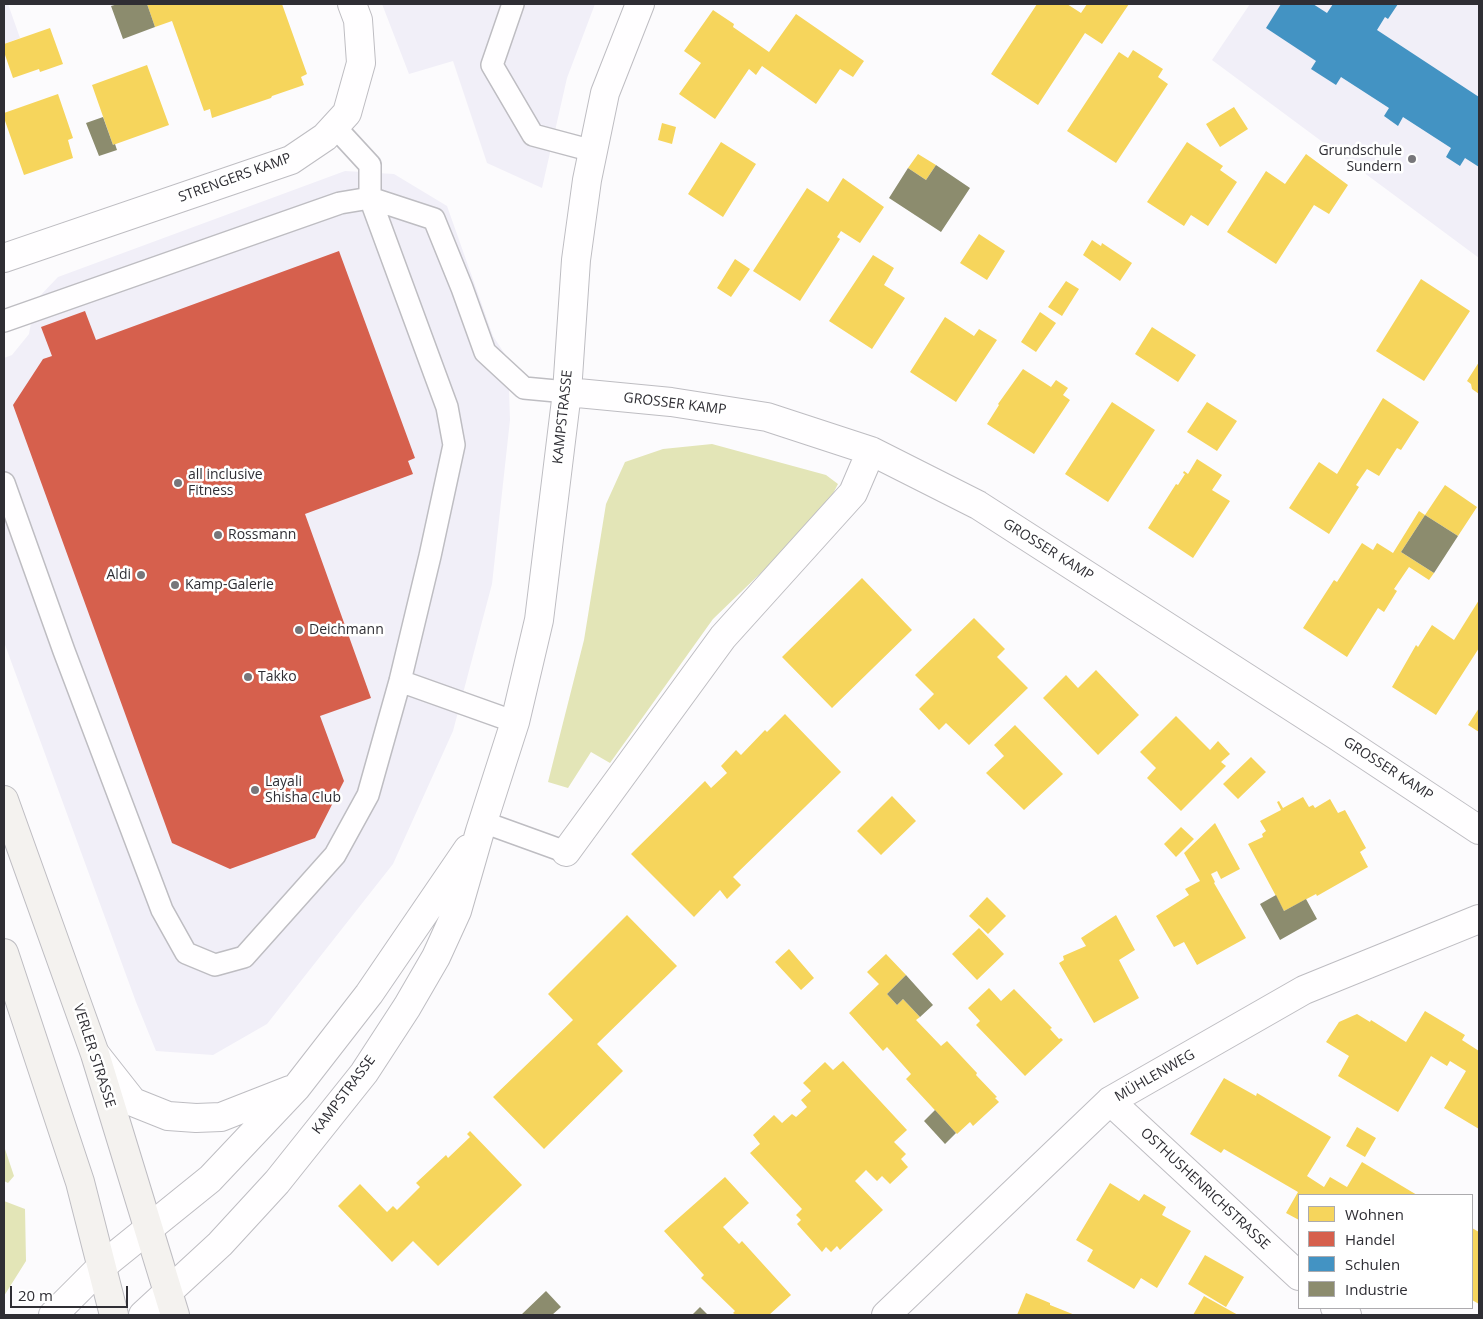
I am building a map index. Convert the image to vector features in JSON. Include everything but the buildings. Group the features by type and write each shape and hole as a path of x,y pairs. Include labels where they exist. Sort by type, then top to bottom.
{"main road":[{"name":"VERLER STRASSE","path":"4,800 95,1054 171,1304"},
{"path":"4,953 80,1182 114,1315"}],"street":[{"name":"STRENGERS KAMP","path":"4,258 291,160 324,137 347,113 362,63 358,20 352,4"},
{"name":"KAMPSTRASSE","path":"143,1315 171,1304 220,1244 277,1182 364,1073 407,1007 436,957 457,911 481,827 515,722 539,620 567,392 576,260 587,180 605,93 640,4"},
{"name":"GROSSER KAMP","path":"567,392 671,402 767,417 871,451 978,505 1254,682 1479,830"},
{"path":"566,852 723,637 853,493 871,451"},
{"name":"KAMPSTRASSE","path":"53,1315 101,1268 210,1179 296,1088 369,994 481,827"},
{"name":"MÜHLENWEG","path":"886,1315 1110,1101 1304,990 1479,919"},
{"path":"95,1054 133,1102 168,1116 221,1117 296,1088"},
{"name":"OSTHUSHENRICHSTRASSE","path":"1110,1101 1298,1275"}],"lane":[{"path":"513,4 492,66 533,135 593,150"},
{"path":"4,483 64,651 162,910 186,953 216,965 244,957 335,855 368,795 400,681 454,445 447,407 370,198 370,165 334,127"},
{"path":"4,321 340,203 370,198 434,219 485,352 524,388 567,392"},
{"path":"400,681 515,722"},
{"path":"481,827 566,852"}],"shaded area":[{"path":"4,4 8,4 20,38 4,44"},
{"path":"382,4 595,4 567,78 542,188 487,163 453,61 409,74"},
{"name":"Grundschule Sundern","path":"1250,4 1479,4 1479,258 1212,60"},
{"path":"345,171 394,174 447,206 493,336 508,359 510,420 492,584 453,731 393,864 267,1024 213,1055 156,1051 136,1002 4,642 4,358 12,355 29,334 35,301 58,277"}],"green space":[{"path":"712,444 826,475 838,484 823,513 713,619 610,763 591,752 568,788 548,782 584,640 606,504 625,462 663,449"},
{"path":"4,1146 14,1176 8,1183 4,1181"},
{"path":"4,1201 25,1209 26,1261 4,1296"}],"place":[{"name":"Grundschule Sundern","path":"1412,159"},
{"name":"all inclusive Fitness","path":"178,483"},
{"name":"Rossmann","path":"218,535"},
{"name":"Aldi","path":"141,575"},
{"name":"Kamp-Galerie","path":"175,585"},
{"name":"Deichmann","path":"299,630"},
{"name":"Takko","path":"248,677"},
{"name":"Layali Shisha Club","path":"255,790"}]}
